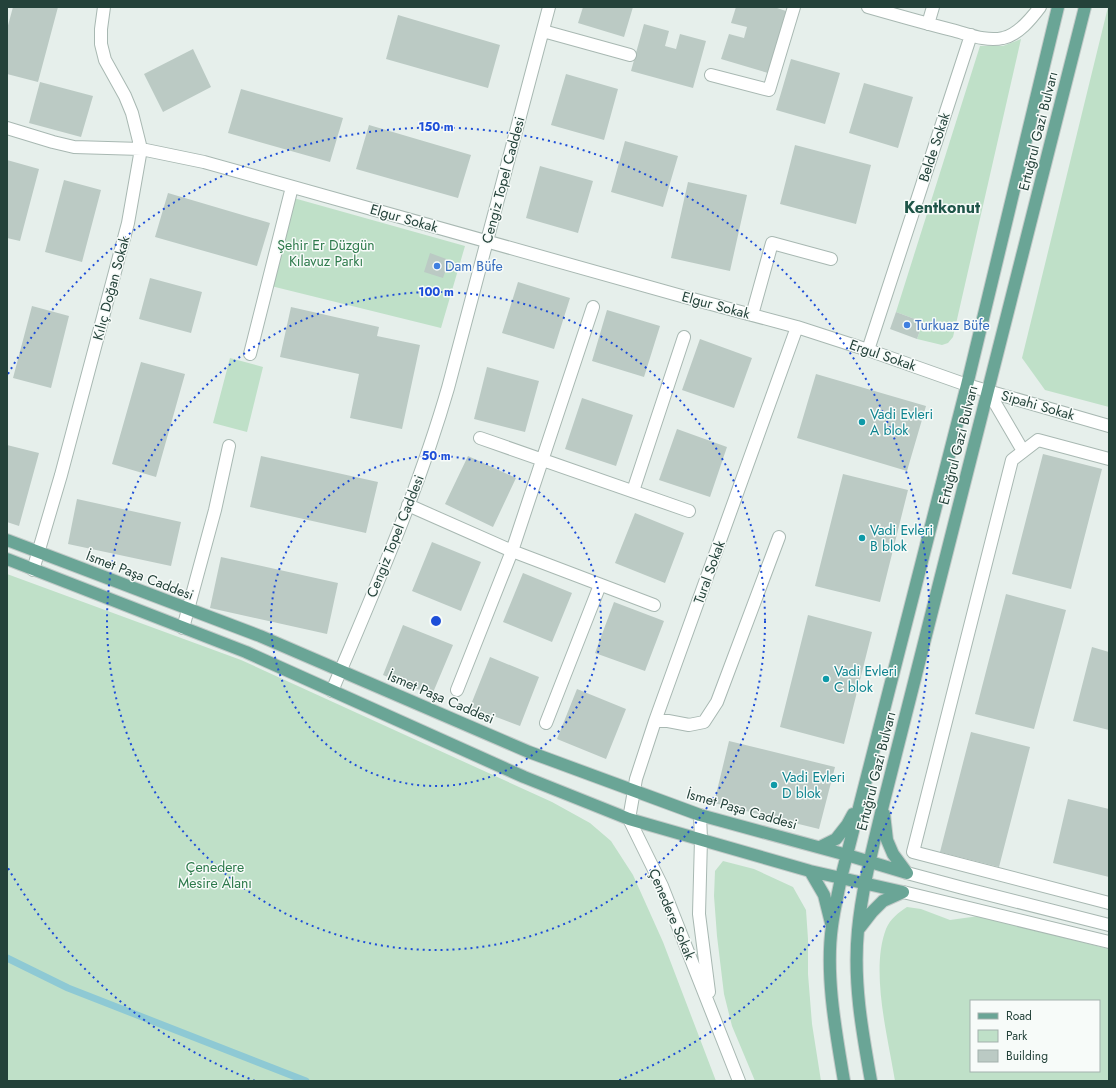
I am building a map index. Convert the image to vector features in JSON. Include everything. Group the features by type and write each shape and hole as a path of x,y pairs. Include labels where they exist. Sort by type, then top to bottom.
{"main road":[{"name":"Ertuğrul Gazi Bulvarı","path":"844,1081 836,1036 831,993 830,957 832,927 841,878 967,385 1058,7"},
{"name":"Ertuğrul Gazi Bulvarı","path":"871,1081 859,1012 857,983 858,931 864,883 882,805 1085,7"},
{"name":"İsmet Paşa Caddesi","path":"7,540 260,636 529,752 700,815 847,854 907,873"},
{"path":"7,559 246,652 524,777 629,819 810,871 903,892"},
{"path":"820,847 836,839 847,825 861,799"},
{"path":"882,805 887,840 893,854 907,873"},
{"path":"810,871 824,895 832,927"},
{"path":"858,931 872,912 883,901 903,892"}],"street":[{"name":"Kılıç Doğan Sokak","path":"33,570 63,468 128,223 141,149 126,96 105,60 101,44 101,29 104,7"},
{"name":"Cengiz Topel Caddesi","path":"332,691 408,505 436,431 549,7"},
{"path":"711,75 769,90 794,7"},
{"path":"868,7 928,24 991,39 1004,38 1017,32 1040,7"},
{"path":"928,24 933,7"},
{"path":"543,31 630,55"},
{"name":"Belde Sokak","path":"868,350 971,35"},
{"name":"Elgur Sokak","path":"7,128 53,142 74,146 141,149 190,159 797,327"},
{"path":"250,354 292,187"},
{"path":"752,315 772,243 831,259"},
{"path":"457,690 512,551 593,307"},
{"name":"Ergul Sokak","path":"797,327 967,385"},
{"name":"Tural Sokak","path":"629,819 636,779 655,721 797,327"},
{"path":"633,491 684,337"},
{"name":"Sipahi Sokak","path":"967,385 1109,426"},
{"path":"988,391 1023,451"},
{"path":"480,438 689,511"},
{"path":"1109,460 1038,440 1012,460 913,852 1109,903"},
{"path":"183,628 215,510 229,446"},
{"path":"408,505 512,551 654,605"},
{"path":"655,721 668,721 689,725 704,722 716,702 779,537"},
{"path":"546,723 600,585"},
{"name":"Çenedere Sokak","path":"700,815 701,839 699,914 711,1011"},
{"name":"Çenedere Sokak","path":"629,819 662,886 739,1081"},
{"path":"907,873 1109,925"},
{"path":"903,892 1109,942"}],"green space":[{"path":"1108,7 1109,407 1045,390 1022,358"},
{"path":"1021,39 953,337 948,343 942,345 917,339 923,322 896,312 980,46 1003,46"},
{"name":"Şehir Er Düzgün Kılavuz Parkı","path":"290,197 465,246 441,328 267,285"},
{"path":"230,358 263,367 247,432 213,423"},
{"name":"Çenedere Mesire Alanı","path":"7,574 241,660 552,802 590,823 611,841 633,875 663,942 716,1081 7,1081"},
{"path":"723,861 754,869 793,887 806,910 808,974 812,1024 821,1081 755,1081 732,1026 724,994 714,896 715,871"},
{"path":"907,907 921,909 950,920 979,916 1109,949 1109,1081 895,1081 882,1004 880,964 886,929 892,919"}],"building":[{"path":"13,7 58,7 38,82 7,74 7,29"},
{"path":"583,7 633,7 624,37 578,23"},
{"path":"736,7 774,7 786,11 768,73 721,59 729,34 744,38 747,27 731,23"},
{"path":"398,15 500,45 488,88 386,59"},
{"path":"644,24 669,31 665,46 676,49 680,34 706,41 693,88 631,71"},
{"path":"193,49 211,87 163,112 144,74"},
{"path":"791,59 840,73 825,124 776,110"},
{"path":"566,74 618,89 604,140 551,125"},
{"path":"40,82 93,96 81,137 29,123"},
{"path":"864,83 913,97 898,148 849,133"},
{"path":"241,89 343,118 330,162 228,133"},
{"path":"369,125 471,155 458,198 356,169"},
{"path":"625,141 678,156 663,207 611,192"},
{"path":"795,145 871,165 856,224 780,204"},
{"path":"7,160 39,169 20,241 7,238"},
{"path":"540,166 593,181 578,233 526,218"},
{"path":"64,180 101,190 82,262 45,252"},
{"path":"688,182 747,195 730,271 671,258"},
{"path":"168,193 270,223 257,266 155,237"},
{"name":"Dam Büfe","path":"430,253 449,260 443,278 424,272"},
{"path":"150,278 202,292 191,333 139,319"},
{"path":"518,282 570,298 554,349 502,333"},
{"path":"32,306 69,316 51,388 13,378"},
{"path":"291,307 379,327 377,336 420,345 402,429 350,418 359,374 280,357"},
{"path":"607,310 660,326 644,377 592,361"},
{"name":"Turkuaz Büfe","path":"896,312 923,322 917,339 890,329"},
{"path":"700,339 752,358 734,408 682,390"},
{"path":"141,362 185,374 156,477 112,464"},
{"path":"487,367 539,381 525,432 474,419"},
{"name":"Vadi Evleri A blok","path":"816,374 926,406 907,471 797,438"},
{"path":"582,398 633,415 616,466 565,449"},
{"path":"677,429 727,447 710,497 659,480"},
{"path":"7,445 39,453 19,526 7,522"},
{"path":"1043,454 1102,469 1071,589 1012,574"},
{"path":"261,456 378,482 366,533 250,507"},
{"path":"468,456 516,478 493,527 445,504"},
{"name":"Vadi Evleri B blok","path":"843,474 908,490 880,602 815,586"},
{"path":"77,499 181,522 171,566 68,544"},
{"path":"635,513 684,533 665,583 615,563"},
{"path":"432,542 481,562 461,611 412,591"},
{"path":"221,557 338,583 327,634 210,608"},
{"path":"523,573 572,593 552,642 503,622"},
{"path":"1006,594 1066,610 1034,729 975,714"},
{"path":"614,602 664,621 645,671 595,653"},
{"name":"Vadi Evleri C blok","path":"808,615 872,632 844,744 780,727"},
{"path":"403,625 453,645 432,695 383,675"},
{"path":"1092,647 1109,652 1109,730 1073,721"},
{"path":"490,657 539,677 520,726 470,707"},
{"path":"577,689 626,709 606,759 557,739"},
{"path":"971,732 1030,747 999,867 940,852"},
{"name":"Vadi Evleri D blok","path":"729,741 835,767 819,829 714,803"},
{"path":"1068,799 1109,809 1109,877 1053,863"}],"waterway":[{"path":"7,958 68,988 306,1081"}],"place":[{"name":"Dam Büfe","path":"437,266"},
{"name":"Turkuaz Büfe","path":"907,325"},
{"name":"Vadi Evleri A blok","path":"862,422"},
{"name":"Vadi Evleri B blok","path":"862,538"},
{"name":"Vadi Evleri C blok","path":"826,679"},
{"name":"Vadi Evleri D blok","path":"774,785"}],"district":[{"name":"Kentkonut","path":"942,207"}]}
